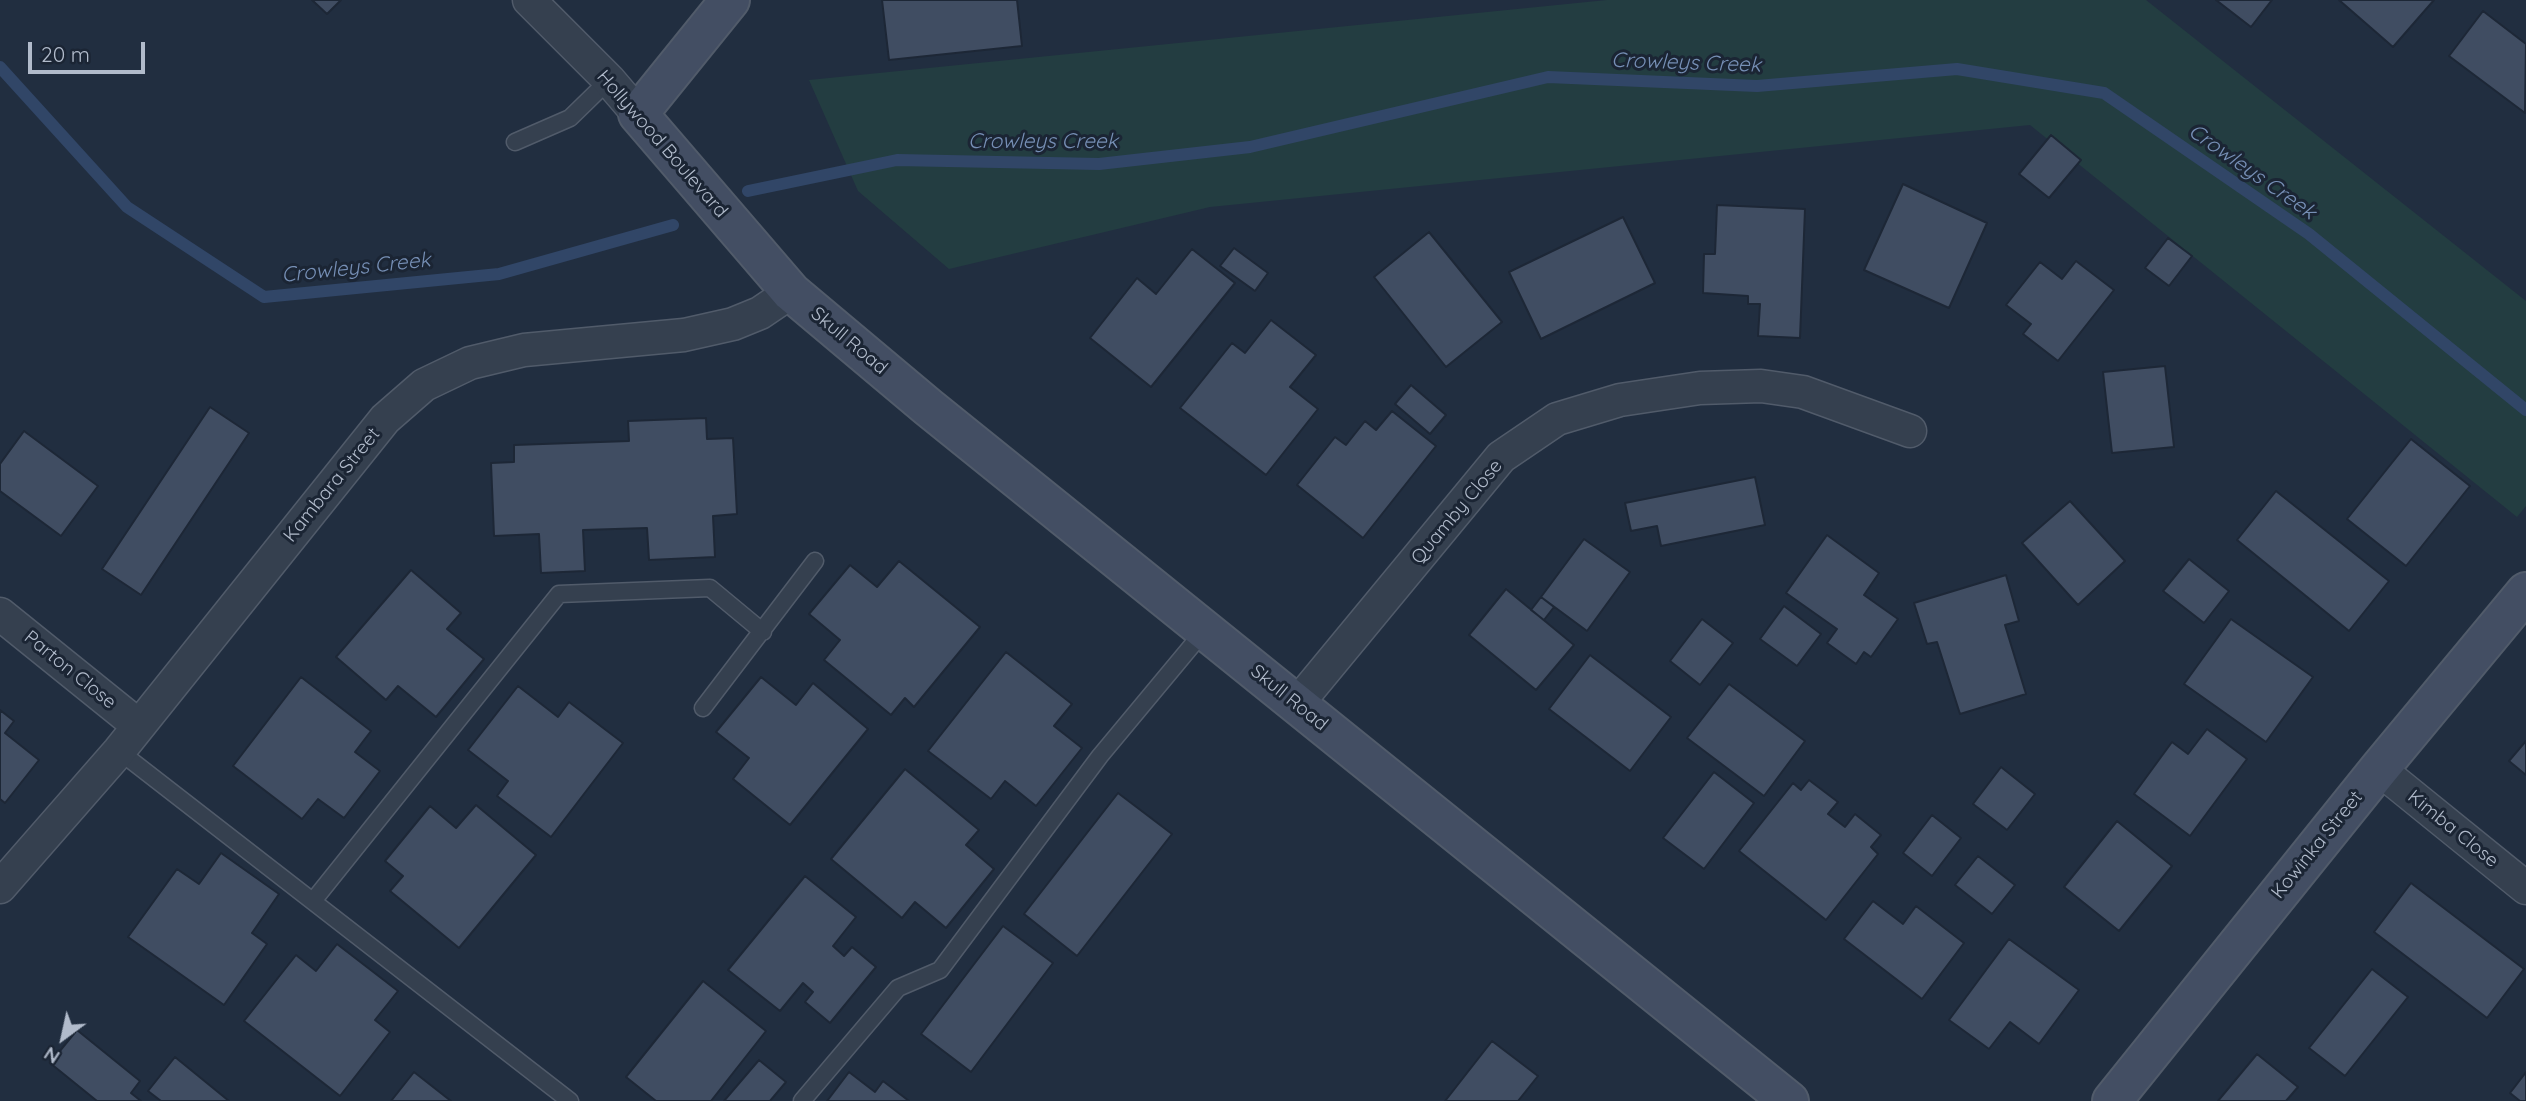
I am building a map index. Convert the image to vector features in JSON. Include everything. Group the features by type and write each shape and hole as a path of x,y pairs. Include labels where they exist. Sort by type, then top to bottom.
{"street":[{"name":"Hollywood Boulevard","path":"529,0 609,80 791,292"},
{"path":"638,114 730,0"},
{"name":"Skull Road","path":"791,292 928,408 1789,1101"},
{"name":"Kambara Street","path":"0,887 119,751 385,419 424,385 470,363 524,351 684,335 733,324 760,313 791,292"},
{"name":"Quamby Close","path":"1297,704 1501,457 1557,419 1620,400 1700,388 1761,386 1803,392 1910,431"},
{"name":"Kowinka Street","path":"2112,1101 2379,769 2526,592"},
{"name":"Parton Close","path":"0,614 139,726"},
{"name":"Kimba Close","path":"2379,769 2526,888"}],"lane":[{"path":"515,142 570,118 609,80"},
{"path":"703,708 815,561"},
{"path":"313,901 559,594 710,588 763,632"},
{"path":"802,1101 898,988 940,970 1100,756 1205,630"},
{"path":"119,751 570,1101"}],"green space":[{"path":"1607,0 2146,0 2526,301 2526,506 2517,517 2030,125 1210,207 949,269 858,191 809,80"}],"building":[{"path":"312,0 341,0 327,14"},
{"path":"882,0 1017,0 1022,46 889,60"},
{"path":"2216,0 2272,0 2251,27"},
{"path":"2339,0 2434,0 2393,47"},
{"path":"2483,11 2526,44 2525,113 2449,56"},
{"path":"2051,135 2081,160 2049,198 2019,174"},
{"path":"1903,184 1987,223 1949,308 1864,270"},
{"path":"1717,205 1805,209 1800,338 1758,336 1760,304 1748,304 1748,296 1703,293 1704,254 1715,254"},
{"path":"1623,217 1655,283 1541,339 1509,272"},
{"path":"1429,232 1502,322 1446,367 1374,277"},
{"path":"2168,238 2192,256 2169,286 2145,268"},
{"path":"1234,248 1268,273 1255,291 1220,266"},
{"path":"1192,249 1235,283 1151,387 1090,338 1137,278 1156,294"},
{"path":"2076,261 2114,290 2058,361 2023,334 2031,324 2006,305 2040,262 2062,279"},
{"path":"1271,320 1316,355 1290,387 1318,409 1266,475 1180,408 1232,343 1245,353"},
{"path":"2165,366 2174,447 2112,453 2103,372"},
{"path":"1411,385 1446,415 1430,434 1395,404"},
{"path":"210,407 249,433 141,595 102,569"},
{"path":"1392,411 1436,446 1363,538 1297,485 1335,437 1346,445 1365,421 1376,430"},
{"path":"706,418 707,439 733,438 737,514 713,516 715,557 649,560 647,528 583,530 585,571 541,573 539,534 494,536 491,463 514,462 514,445 629,441 628,421"},
{"path":"24,431 98,486 61,536 0,491 0,464"},
{"path":"2411,439 2470,486 2406,566 2347,519"},
{"path":"1755,477 1765,525 1661,546 1657,526 1631,531 1625,503"},
{"path":"2276,491 2389,581 2349,631 2237,540"},
{"path":"2070,501 2125,561 2078,605 2022,543"},
{"path":"1827,535 1879,573 1864,595 1898,619 1871,657 1864,652 1856,664 1827,643 1837,629 1786,593"},
{"path":"1584,539 1630,572 1587,631 1541,597"},
{"path":"2189,559 2229,591 2204,623 2163,591"},
{"path":"899,561 980,627 914,707 905,698 891,715 824,660 840,640 809,614 850,565 877,587"},
{"path":"411,570 461,613 447,629 484,659 436,717 398,686 386,700 336,657"},
{"path":"2006,575 2019,621 2005,625 2026,694 1960,714 1937,642 1927,644 1914,603"},
{"path":"1506,589 1574,645 1536,690 1469,635"},
{"path":"1541,597 1554,607 1544,620 1531,610"},
{"path":"1784,606 1821,634 1797,666 1760,639"},
{"path":"1702,619 1733,643 1700,685 1670,661"},
{"path":"2231,619 2313,677 2266,742 2184,684"},
{"path":"1006,652 1072,704 1054,726 1082,748 1036,806 1005,781 991,799 928,751"},
{"path":"1590,655 1671,717 1630,771 1549,709"},
{"path":"301,677 371,731 355,752 380,771 344,818 318,799 302,819 233,766"},
{"path":"761,677 796,705 813,683 868,729 790,825 733,779 749,758 716,732"},
{"path":"1729,684 1805,741 1764,796 1687,738"},
{"path":"518,686 558,717 569,702 623,743 551,837 497,796 508,781 468,750"},
{"path":"0,710 14,721 5,733 39,760 5,803 0,799"},
{"path":"2207,729 2247,759 2190,836 2134,794 2172,742 2188,754"},
{"path":"2526,741 2526,775 2509,761"},
{"path":"2001,767 2035,794 2007,830 1973,804"},
{"path":"905,769 979,830 966,845 994,869 946,928 915,902 902,918 831,859"},
{"path":"1714,772 1754,803 1704,869 1663,838"},
{"path":"1809,780 1838,802 1828,814 1845,827 1855,814 1881,835 1871,847 1878,854 1826,920 1739,851 1793,783 1801,790"},
{"path":"1118,793 1172,834 1077,956 1024,914"},
{"path":"476,805 536,855 459,948 390,891 403,876 385,861 430,806 456,828"},
{"path":"1932,815 1961,838 1932,876 1903,853"},
{"path":"2117,821 2172,866 2119,931 2064,887"},
{"path":"221,853 279,894 252,933 267,944 224,1005 128,937 177,869 199,884"},
{"path":"1978,856 2015,885 1992,914 1955,885"},
{"path":"805,876 856,917 833,946 844,956 852,947 876,967 830,1023 805,1002 813,992 803,983 780,1011 728,970"},
{"path":"2411,883 2524,969 2487,1018 2374,932"},
{"path":"1873,901 1903,924 1916,906 1964,943 1922,999 1844,939"},
{"path":"1003,926 1053,963 971,1072 921,1034"},
{"path":"2009,939 2079,990 2039,1044 2010,1022 1989,1049 1949,1020"},
{"path":"337,944 398,991 375,1020 390,1032 340,1096 244,1021 296,955 316,971"},
{"path":"2372,969 2408,997 2345,1076 2309,1048"},
{"path":"703,981 766,1031 711,1101 656,1101 626,1077"},
{"path":"77,1030 140,1081 131,1093 141,1101 97,1101 50,1063"},
{"path":"1492,1041 1538,1076 1518,1101 1445,1101"},
{"path":"2257,1054 2298,1087 2286,1101 2218,1101"},
{"path":"175,1057 229,1101 161,1101 148,1091"},
{"path":"759,1060 786,1082 770,1101 724,1101"},
{"path":"414,1072 451,1101 391,1101"},
{"path":"849,1072 875,1092 883,1081 909,1101 827,1101"},
{"path":"2526,1072 2526,1101 2520,1101 2510,1093"}],"waterway":[{"name":"Crowleys Creek","path":"0,67 127,207 264,297 499,274 673,225"},
{"name":"Crowleys Creek","path":"748,191 897,160 1099,164 1250,147 1548,77 1757,86 1957,69 2104,93 2309,234 2526,410"}]}
